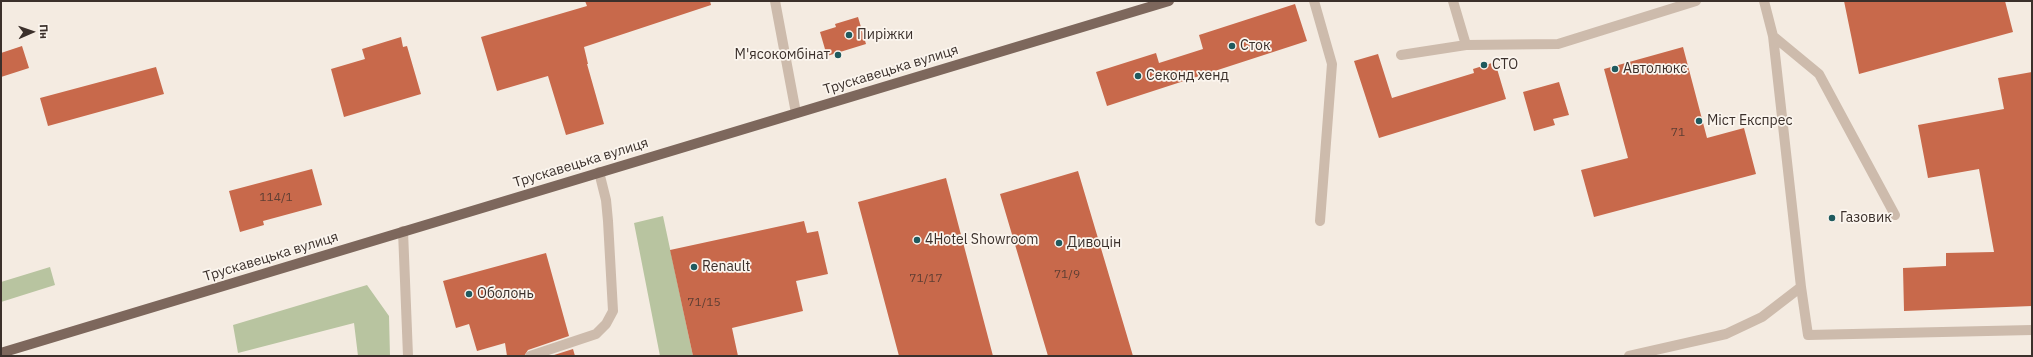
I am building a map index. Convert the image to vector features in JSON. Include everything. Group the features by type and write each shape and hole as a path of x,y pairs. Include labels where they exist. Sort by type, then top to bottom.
{"main road":[{"name":"Трускавецька вулиця","path":"1,353 1169,1"}],"street":[{"path":"775,1 796,113"},
{"path":"1314,1 1332,64 1320,221"},
{"path":"1453,1 1466,45"},
{"path":"1401,55 1466,45 1558,44 1696,1"},
{"path":"1764,1 1773,36 1801,287 1808,335 2032,330"},
{"path":"1773,36 1818,74 1895,215"},
{"path":"530,356 596,334 606,324 613,311 606,207 599,172"},
{"path":"403,231 408,356"},
{"path":"1630,356 1726,334 1762,317 1801,287"}],"green space":[{"path":"663,216 693,356 660,356 634,223"},
{"path":"50,267 55,285 1,302 1,282"},
{"path":"367,285 389,316 390,356 358,356 354,323 238,353 233,325"}],"building":[{"path":"585,1 710,1 711,5 584,47 587,64 604,124 566,135 548,76 497,91 481,37 587,6"},
{"path":"1844,1 2005,1 2013,32 1859,74"},
{"path":"1295,4 1307,41 1107,106 1096,72 1156,53 1159,63 1203,49 1199,35"},
{"path":"858,17 866,44 827,56 820,32 836,27 835,24"},
{"path":"401,37 403,47 407,46 421,94 344,117 331,69 365,59 362,49"},
{"path":"22,46 29,68 1,77 1,53"},
{"path":"1683,47 1707,138 1744,128 1756,174 1594,217 1581,170 1628,158 1604,69"},
{"path":"1378,54 1392,98 1474,73 1473,69 1495,62 1506,99 1379,138 1354,61"},
{"path":"156,67 164,94 48,126 40,98"},
{"path":"2032,72 2032,306 1904,311 1903,268 1946,266 1946,253 1994,252 1979,169 1928,178 1918,125 2004,109 1998,78"},
{"path":"1559,82 1569,115 1553,119 1555,125 1534,131 1523,92"},
{"path":"312,169 322,205 263,221 264,225 240,232 229,191"},
{"path":"1078,171 1133,356 1048,356 1000,194"},
{"path":"946,178 993,356 899,356 858,202"},
{"path":"804,221 807,233 818,231 828,274 796,281 803,311 732,328 738,356 693,356 670,250"},
{"path":"546,253 569,336 528,350 524,356 507,356 505,343 477,351 469,324 456,328 443,281"},
{"path":"573,349 575,356 551,356"}],"place":[{"name":"Пиріжки","path":"849,35"},
{"name":"Сток","path":"1232,46"},
{"name":"М'ясокомбінат","path":"838,55"},
{"name":"СТО","path":"1484,65"},
{"name":"Автолюкс","path":"1615,69"},
{"name":"Секонд хенд","path":"1138,76"},
{"name":"Міст Експрес","path":"1699,121"},
{"name":"Газовик","path":"1832,218"},
{"name":"4Hotel Showroom","path":"917,240"},
{"name":"Дивоцін","path":"1059,243"},
{"name":"Renault","path":"694,267"},
{"name":"Оболонь","path":"469,294"}]}
